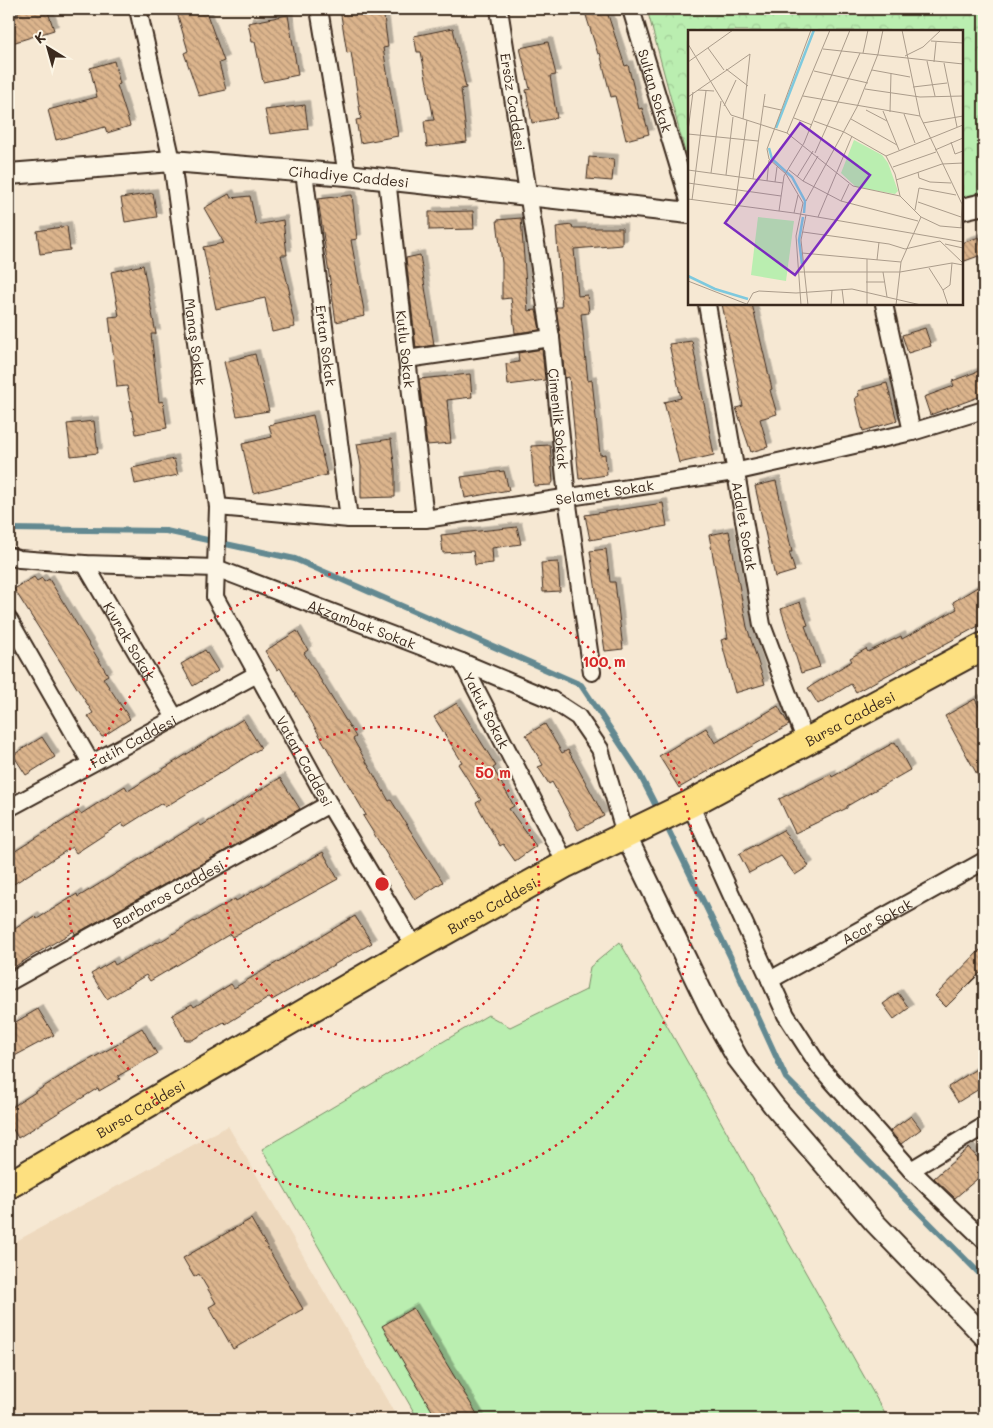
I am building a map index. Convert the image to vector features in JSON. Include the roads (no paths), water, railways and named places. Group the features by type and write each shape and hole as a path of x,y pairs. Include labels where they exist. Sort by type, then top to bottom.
{"main road":[{"name":"Bursa Caddesi","path":"9,1185 415,948 566,864 684,806 984,646"}],"street":[{"name":"Manaş Sokak","path":"138,9 172,161 218,515 216,568"},
{"path":"319,9 347,175"},
{"name":"Ersöz Caddesi","path":"498,9 529,194"},
{"name":"Sultan Sokak","path":"631,9 688,198"},
{"name":"Cihadiye Caddesi","path":"9,174 172,161 347,175 688,213"},
{"name":"Ertan Sokak","path":"304,172 348,519"},
{"name":"Kutlu Sokak","path":"387,180 424,520"},
{"name":"Çimenlik Sokak","path":"529,194 551,338 567,498 592,672"},
{"path":"963,209 984,204"},
{"name":"Adalet Sokak","path":"708,305 734,472 762,625 806,742"},
{"path":"884,305 912,432"},
{"path":"407,359 551,338"},
{"name":"Selamet Sokak","path":"218,515 424,520 734,472 912,432 984,410"},
{"name":"Akzambak Sokak","path":"9,556 19,559 85,564 216,568 462,662 552,700 578,717 600,749 635,829"},
{"name":"Kıvrak Sokak","path":"85,564 175,718"},
{"name":"Vatan Caddesi","path":"216,568 216,598 329,804 415,948"},
{"path":"9,620 91,763"},
{"name":"Yakut Sokak","path":"462,662 566,864"},
{"name":"Fatih Caddesi","path":"9,808 257,674"},
{"name":"Barbaros Caddesi","path":"9,982 329,804"},
{"path":"684,806 786,1015 819,1066 911,1170 984,1240"},
{"path":"635,829 712,1013 738,1059 774,1106 875,1222 984,1336"},
{"name":"Acar Sokak","path":"770,980 984,861"},
{"path":"911,1170 984,1126"}],"waterway":[{"path":"9,529 166,531 295,559 581,685 637,769 659,812"},
{"path":"665,823 730,956 786,1078 981,1275"}]}
